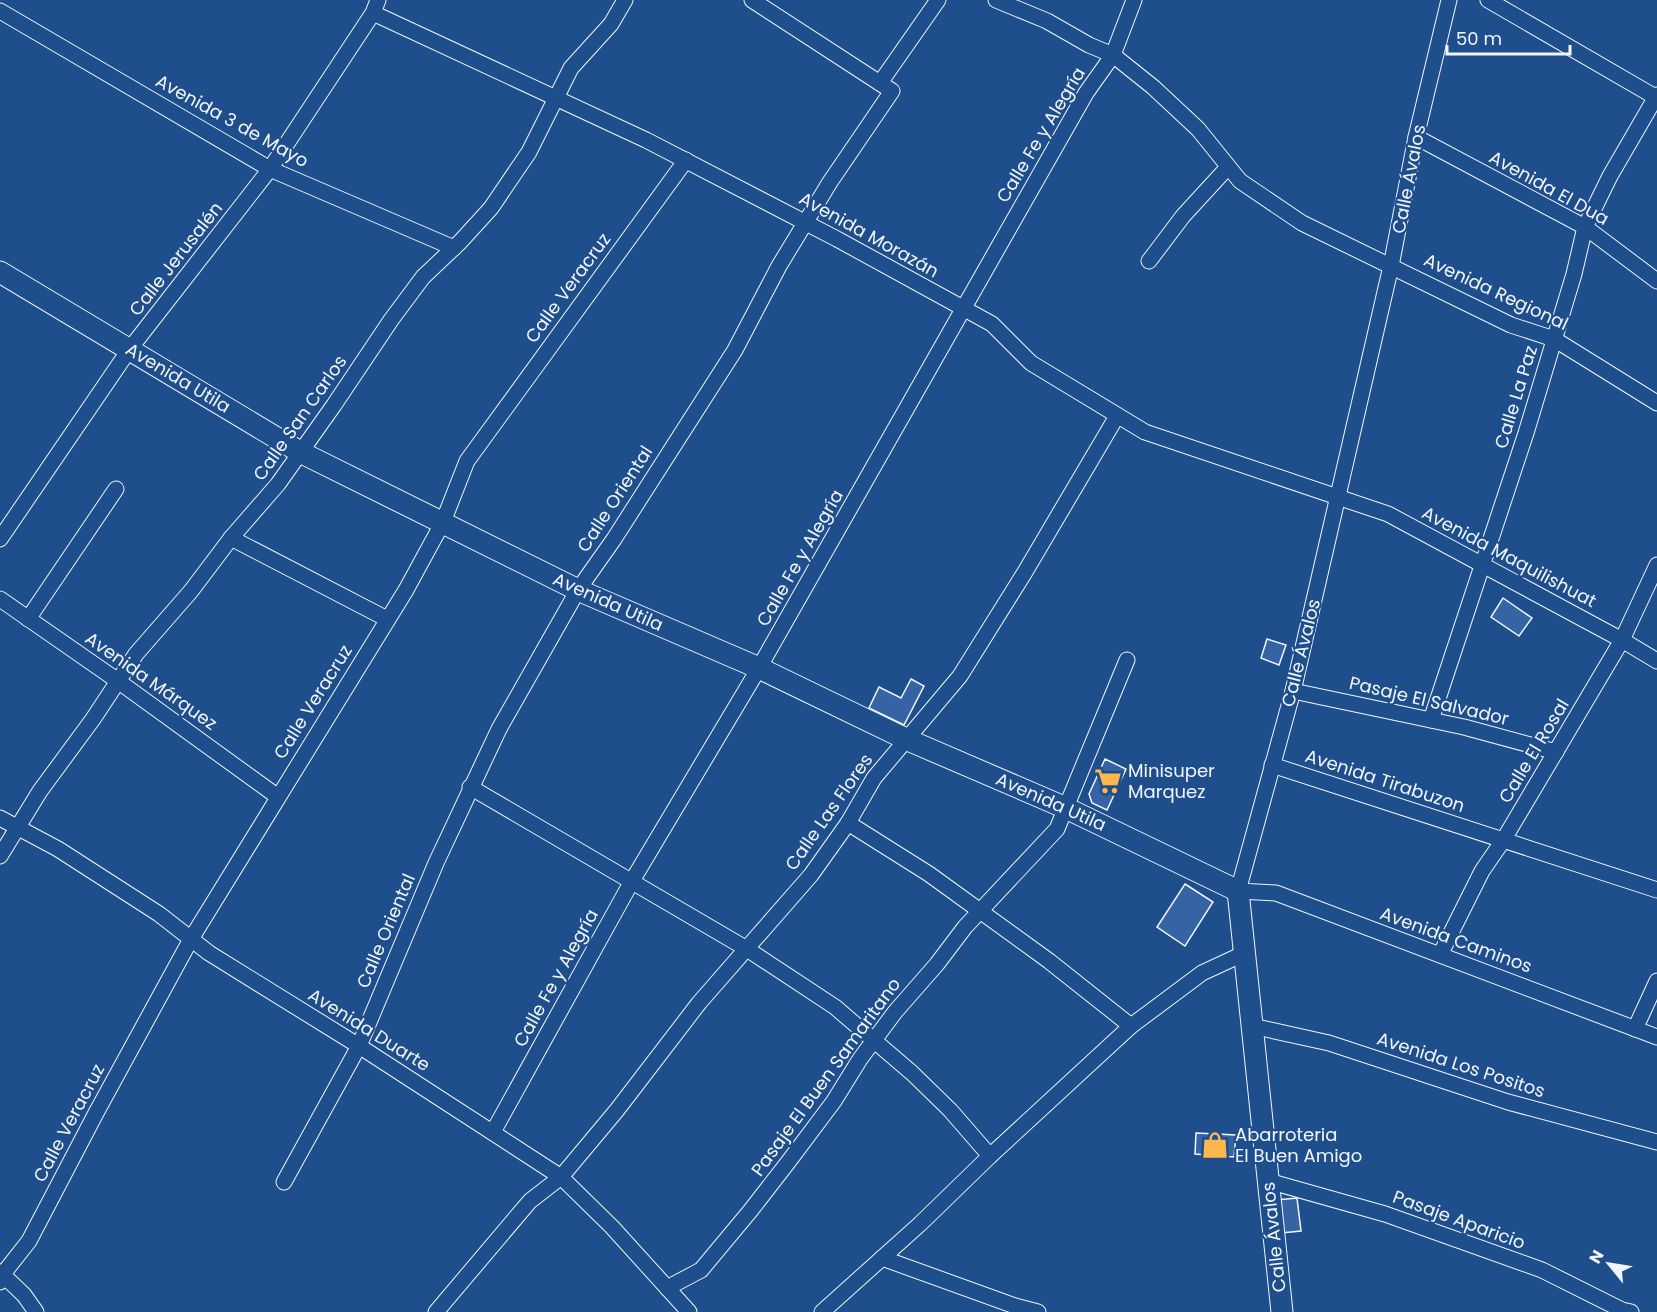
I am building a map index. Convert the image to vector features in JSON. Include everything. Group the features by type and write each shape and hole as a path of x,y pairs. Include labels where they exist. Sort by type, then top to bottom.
{"street":[{"name":"Calle San Carlos","path":"0,856 39,791 93,719 136,654 278,484 423,277 454,248 498,199 529,152 571,68 611,24 625,0"},
{"path":"752,0 886,87"},
{"name":"Calle Oriental","path":"284,1182 359,1046 470,788 499,729 578,590 735,350 779,266 938,0"},
{"name":"Avenida Regional","path":"996,0 1047,21 1089,45 1113,55 1153,87 1198,129 1240,181 1302,223 1511,325 1554,339 1657,403"},
{"name":"Calle Fe y Alegría","path":"493,1132 632,881 759,668 1086,93 1113,55 1134,0"},
{"name":"Calle Ávalos","path":"1282,1312 1238,891 1293,691 1391,266 1416,137 1449,0"},
{"path":"1488,0 1657,96"},
{"name":"Avenida Morazán","path":"376,6 556,98 686,160 992,324 1031,363 1145,432 1338,497"},
{"name":"Calle Jerusalén","path":"0,539 129,350 270,169 376,6"},
{"name":"Avenida 3 de Mayo","path":"0,11 270,169 454,248"},
{"name":"Calle La Paz","path":"1431,720 1484,565 1574,274 1585,227 1610,176 1657,96"},
{"name":"Avenida El Dua","path":"1416,137 1585,227 1657,281"},
{"name":"Calle Veracruz","path":"1,1276 29,1241 191,939 406,590 443,522 467,461 686,160"},
{"path":"1149,261 1183,216 1228,167"},
{"name":"Avenida Utila","path":"0,272 300,452 578,590 759,668 908,740 1066,808 1238,891"},
{"name":"Calle Las Flores","path":"436,1312 530,1201 561,1177 617,1110 699,1003 811,875 848,823 874,778 960,676 1026,572 1117,416"},
{"path":"28,619 116,489"},
{"name":"Avenida Maquilishuat","path":"1338,497 1388,514 1657,661"},
{"path":"231,538 387,619"},
{"name":"Calle El Rosal","path":"1440,955 1482,871 1504,839 1622,640 1657,565"},
{"name":"Avenida Márquez","path":"0,599 278,797"},
{"name":"Pasaje El Buen Samaritano","path":"667,1288 701,1270 751,1210 834,1101 895,1012 980,911 1057,829 1127,660"},
{"name":"Pasaje El Salvador","path":"1293,691 1464,727 1556,752"},
{"name":"Avenida Tirabuzon","path":"1272,765 1657,890"},
{"path":"470,788 747,949 835,1007 927,1087 990,1156"},
{"name":"Avenida Duarte","path":"0,818 67,855 159,914 209,953 359,1046 561,1177 612,1227 689,1312"},
{"path":"848,823 928,874 980,911 1049,961 1131,1026"},
{"name":"Avenida Caminos","path":"1238,891 1276,893 1657,1037"},
{"path":"822,1312 1131,1026 1202,973 1245,953"},
{"path":"1635,1029 1657,981"},
{"name":"Avenida Los Positos","path":"1252,1026 1329,1043 1508,1102 1657,1142"},
{"name":"Pasaje Aparicio","path":"1268,1181 1386,1214 1542,1270 1622,1310 1631,1312"},
{"path":"882,1258 1015,1306 1038,1312"},
{"path":"1,1276 24,1295 36,1312"}],"building":[{"path":"1503,598 1532,618 1519,636 1491,617"},
{"path":"1267,639 1286,645 1279,665 1261,658"},
{"path":"911,679 924,686 904,725 869,708 879,687 901,698"},
{"name":"Minisuper Marquez","path":"1105,759 1126,769 1107,810 1092,803 1089,794"},
{"path":"1185,884 1213,902 1185,946 1157,927"},
{"name":"Abarroteria El Buen Amigo","path":"1196,1133 1236,1135 1234,1157 1195,1154"},
{"path":"1297,1198 1301,1231 1281,1233 1277,1200"}],"place":[{"name":"Minisuper Marquez","path":"1108,781"},
{"name":"Abarroteria El Buen Amigo","path":"1215,1145"}]}
